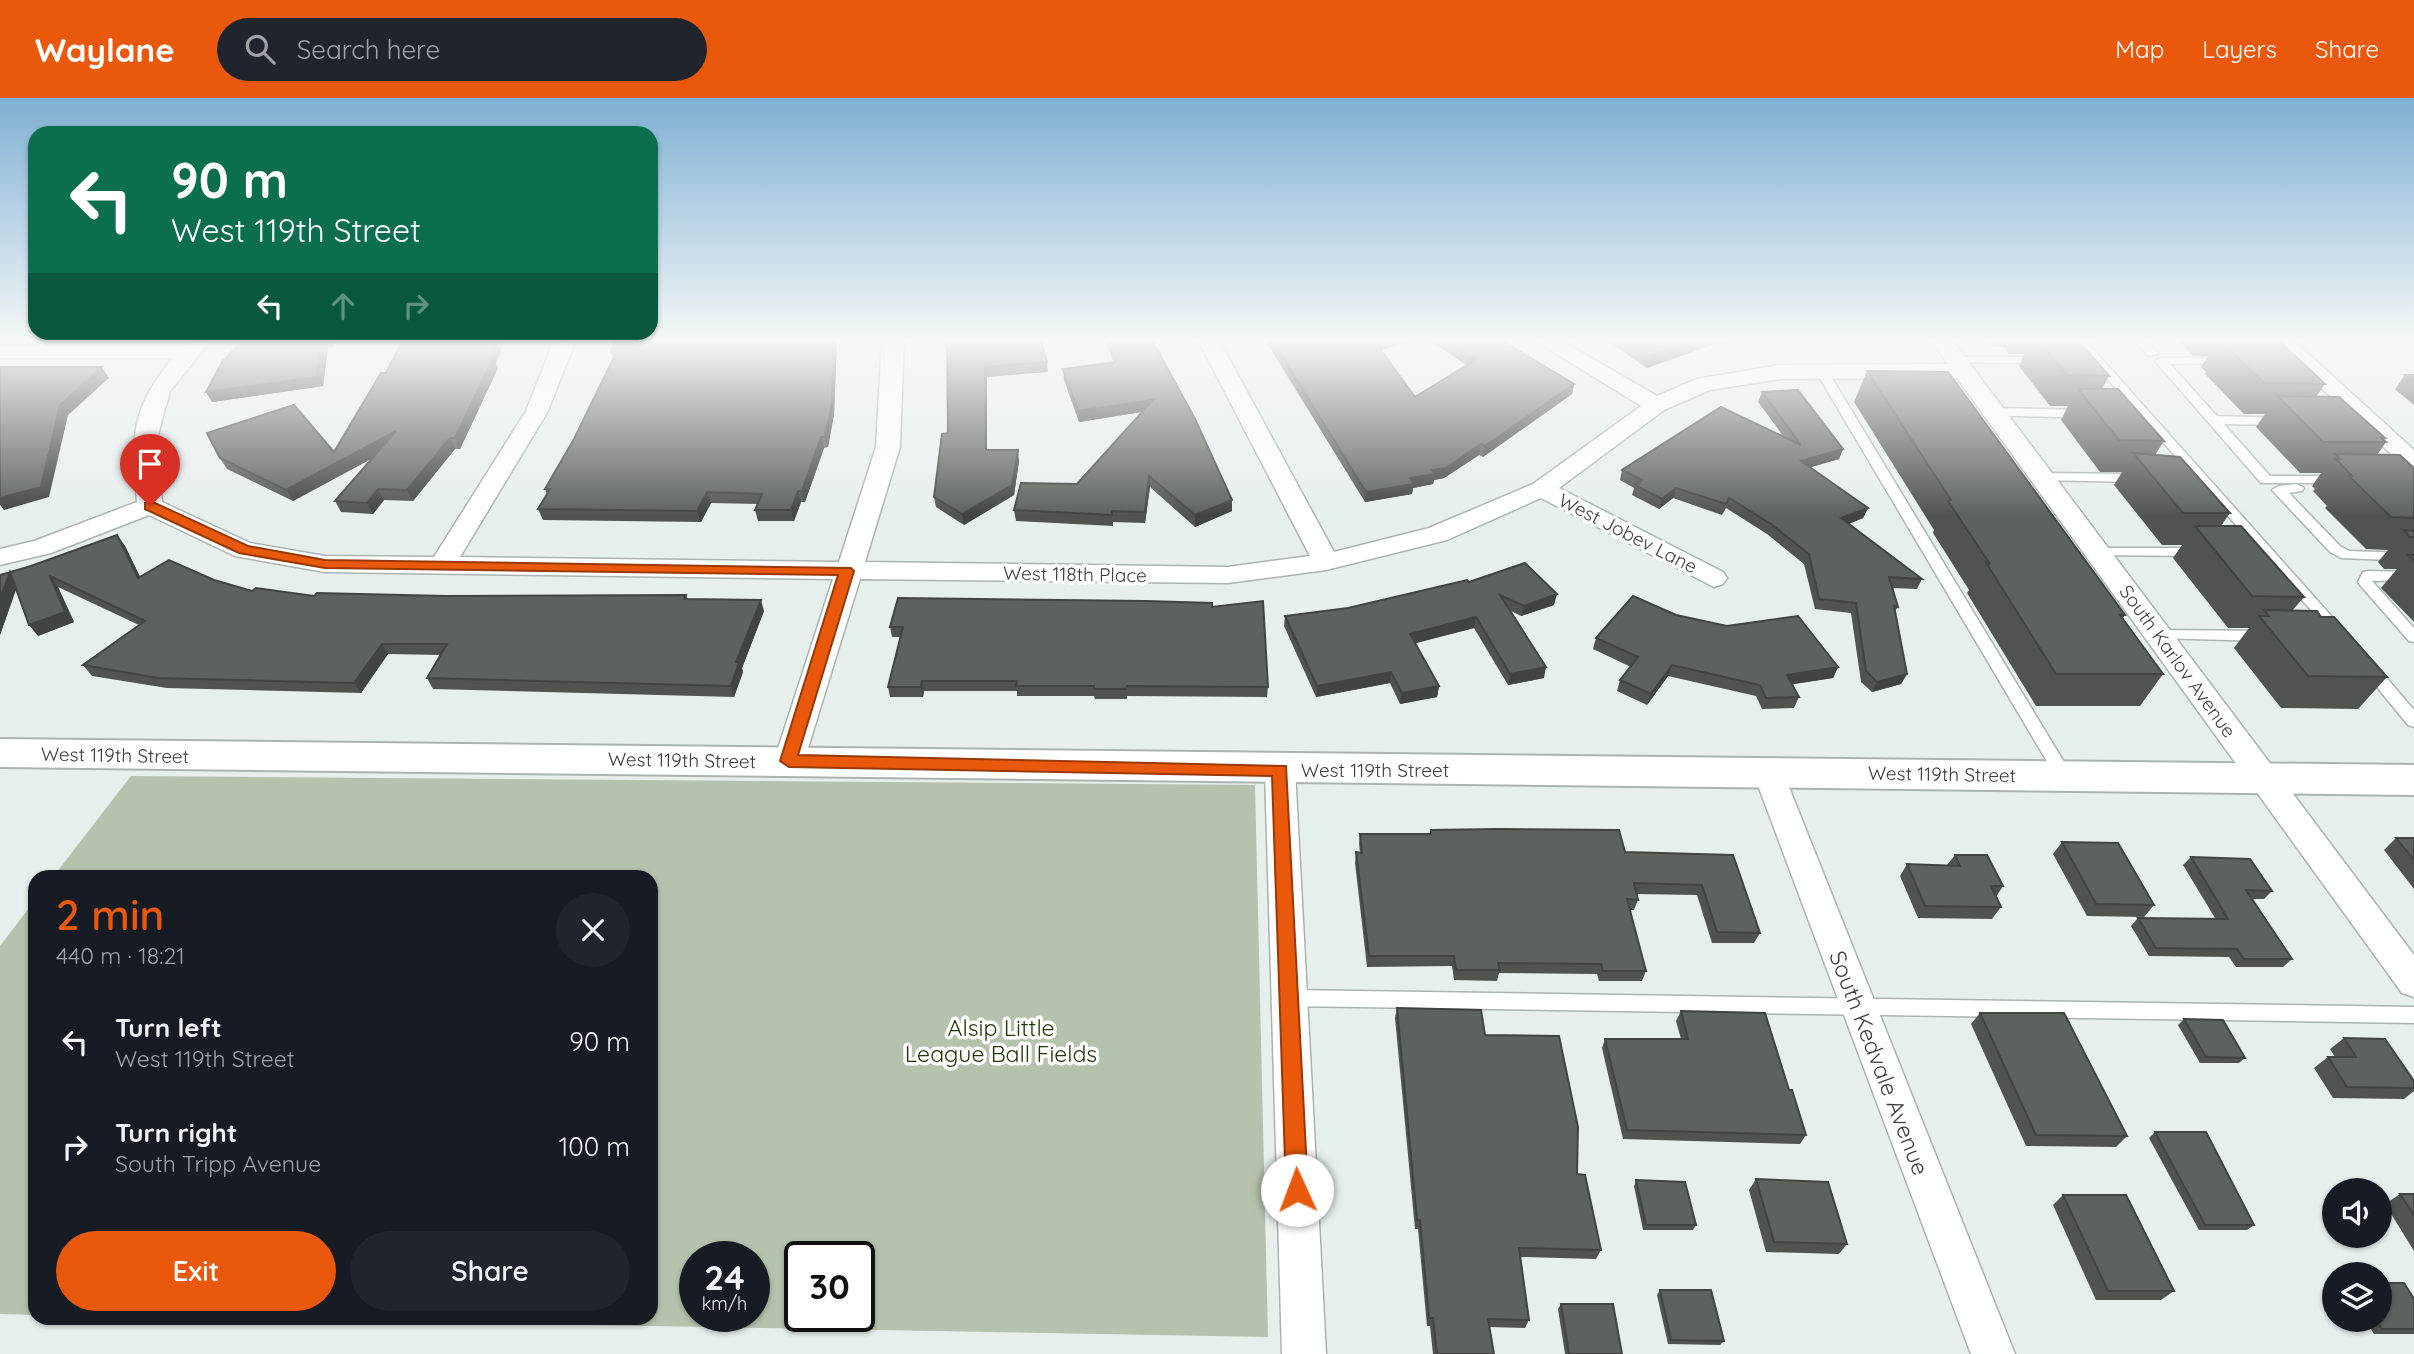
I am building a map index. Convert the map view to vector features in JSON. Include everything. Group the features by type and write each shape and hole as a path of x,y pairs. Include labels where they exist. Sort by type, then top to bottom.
{"street":[{"path":"0,558 42,547 150,506 144,442 157,399"},
{"path":"442,566 537,411 542,399"},
{"path":"789,761 846,571 888,447 890,399"},
{"path":"1239,399 1326,562"},
{"path":"1645,399 1656,405"},
{"name":"West 118th Place","path":"150,506 244,550 325,564 1228,575 1326,562 1438,534 1542,489 1656,405 1671,399"},
{"name":"South Karlov Avenue","path":"1984,399 2414,982"},
{"path":"2344,399 2414,463"},
{"name":"West Jobev Lane","path":"1542,489 1714,578"},
{"name":"West 119th Street","path":"0,753 789,761 1280,770 1768,772 2414,780"},
{"path":"1280,770 1304,1354"},
{"name":"South Kedvale Avenue","path":"1768,772 1993,1354"}],"lane":[{"path":"1838,399 2064,776"},
{"path":"2123,399 2202,480 2414,720"},
{"path":"2195,399 2266,480 2350,484 2279,490 2335,549 2346,555 2414,557"},
{"path":"1994,412 2105,414"},
{"path":"2214,420 2292,422"},
{"path":"2344,422 2370,423"},
{"path":"2042,477 2152,479"},
{"path":"2178,480 2202,480"},
{"path":"2098,552 2213,552"},
{"path":"2239,552 2267,552"},
{"path":"2414,576 2368,575 2365,582 2414,637"},
{"path":"2159,635 2274,636"},
{"path":"2316,637 2349,644"},
{"path":"1289,998 2414,1015"}],"green space":[{"name":"Alsip Little League Ball Fields","path":"131,776 1255,785 1268,1337 875,1330 875,1241 784,1241 784,1328 770,1328 770,1241 679,1241 679,1327 592,1325 658,1325 658,870 58,870"},
{"path":"28,909 28,1315 0,1314 0,946"}],"building":[{"path":"0,399 67,399 60,405 41,487 0,498"},
{"path":"366,399 474,399 455,438 450,438 407,490 378,489 367,503 335,501 396,431 286,490 220,458 207,433 294,405 334,452"},
{"path":"594,399 832,399 825,437 821,437 802,491 798,491 791,510 755,510 762,494 707,492 697,511 538,509 550,489 545,489"},
{"path":"948,399 985,399 986,450 1018,450 1012,485 962,514 934,497 942,434 948,433"},
{"path":"1074,399 1184,399 1232,500 1195,515 1149,476 1145,512 1112,511 1112,515 1014,510 1021,483 1077,484 1153,400 1078,411"},
{"path":"1308,399 1553,399 1485,446 1481,444 1446,468 1432,470 1435,474 1410,478 1414,484 1366,492"},
{"path":"1767,399 1805,399 1843,449 1801,461 1868,508 1841,518 1922,579 1889,577 1898,607 1894,606 1907,674 1877,682 1866,671 1856,603 1819,599 1809,554 1771,524 1729,498 1726,504 1676,488 1662,499 1635,485 1642,480 1622,470 1721,407 1801,445"},
{"path":"1885,399 1967,399 2125,615 2120,615 2163,674 2056,674 1985,561 1990,564 1948,501 1951,500"},
{"path":"2086,399 2127,399 2164,441 2119,440"},
{"path":"2280,399 2341,399 2385,438 2382,438 2386,442 2323,442"},
{"path":"2133,453 2180,457 2230,513 2183,513"},
{"path":"2335,454 2400,455 2414,468 2414,518 2391,517 2349,476 2352,476 2336,459 2340,459"},
{"path":"2195,526 2241,526 2304,597 2252,596"},
{"path":"2404,530 2414,531 2414,537 2410,537"},
{"path":"117,535 138,578 169,560 214,580 252,591 256,588 314,596 317,593 446,596 686,595 684,599 761,600 736,662 739,662 731,686 427,678 447,644 382,644 354,683 158,678 83,665 145,621 50,576 65,612 29,625 10,572"},
{"path":"1525,563 1557,594 1524,606 1500,595 1546,667 1510,674 1476,617 1410,634 1439,686 1402,693 1391,672 1317,686 1285,616 1348,608 1467,580 1469,582"},
{"path":"10,572 0,599 0,575"},
{"path":"1633,596 1676,615 1727,626 1798,616 1838,667 1787,675 1799,697 1766,698 1760,685 1672,665 1651,694 1620,680 1638,657 1596,638"},
{"path":"898,598 1146,601 1212,603 1212,607 1263,601 1268,687 1127,686 1126,689 1094,689 1094,686 1016,686 1017,681 922,681 921,687 888,687 903,627 890,627"},
{"path":"2264,610 2317,611 2321,617 2334,617 2387,677 2308,676 2259,616 2269,616"},
{"path":"1431,830 1619,830 1625,852 1733,855 1760,933 1717,932 1702,885 1634,883 1638,900 1627,899 1646,971 1603,971 1601,964 1498,963 1500,970 1456,970 1454,956 1369,956 1356,852 1362,853 1360,834 1431,834"},
{"path":"2396,838 2414,838 2414,860"},
{"path":"2062,842 2118,843 2154,905 2096,904"},
{"path":"1955,855 1987,855 2003,886 1991,886 2001,907 1925,906 1907,864 1960,866"},
{"path":"2191,857 2250,859 2272,891 2246,890 2292,959 2244,959 2237,949 2156,948 2138,918 2228,919"},
{"path":"1397,1008 1481,1010 1485,1035 1559,1036 1578,1127 1577,1174 1585,1175 1601,1250 1519,1248 1529,1320 1488,1319 1494,1354 1437,1354 1433,1318 1429,1318 1420,1220 1417,1220"},
{"path":"1681,1011 1765,1013 1806,1135 1627,1130 1605,1039 1688,1039"},
{"path":"1980,1013 2064,1013 2127,1136 2036,1135"},
{"path":"2184,1019 2223,1020 2245,1058 2206,1057"},
{"path":"2344,1038 2385,1039 2414,1081 2414,1088 2347,1087 2328,1057 2356,1057"},
{"path":"2155,1132 2206,1132 2254,1225 2205,1225"},
{"path":"1756,1179 1828,1182 1847,1244 1774,1242"},
{"path":"1636,1180 1685,1182 1696,1225 1646,1225"},
{"path":"2400,1194 2414,1194 2414,1215"},
{"path":"2063,1195 2126,1195 2174,1291 2108,1291"},
{"path":"2392,1283 2404,1283 2414,1299 2414,1329 2392,1329"},
{"path":"1660,1290 1711,1290 1724,1341 1671,1340"},
{"path":"1561,1304 1613,1304 1622,1354 1569,1354"}],"route":[{"path":"150,506 244,550 325,564 846,571 789,761 1280,770 1297,1190"}]}
